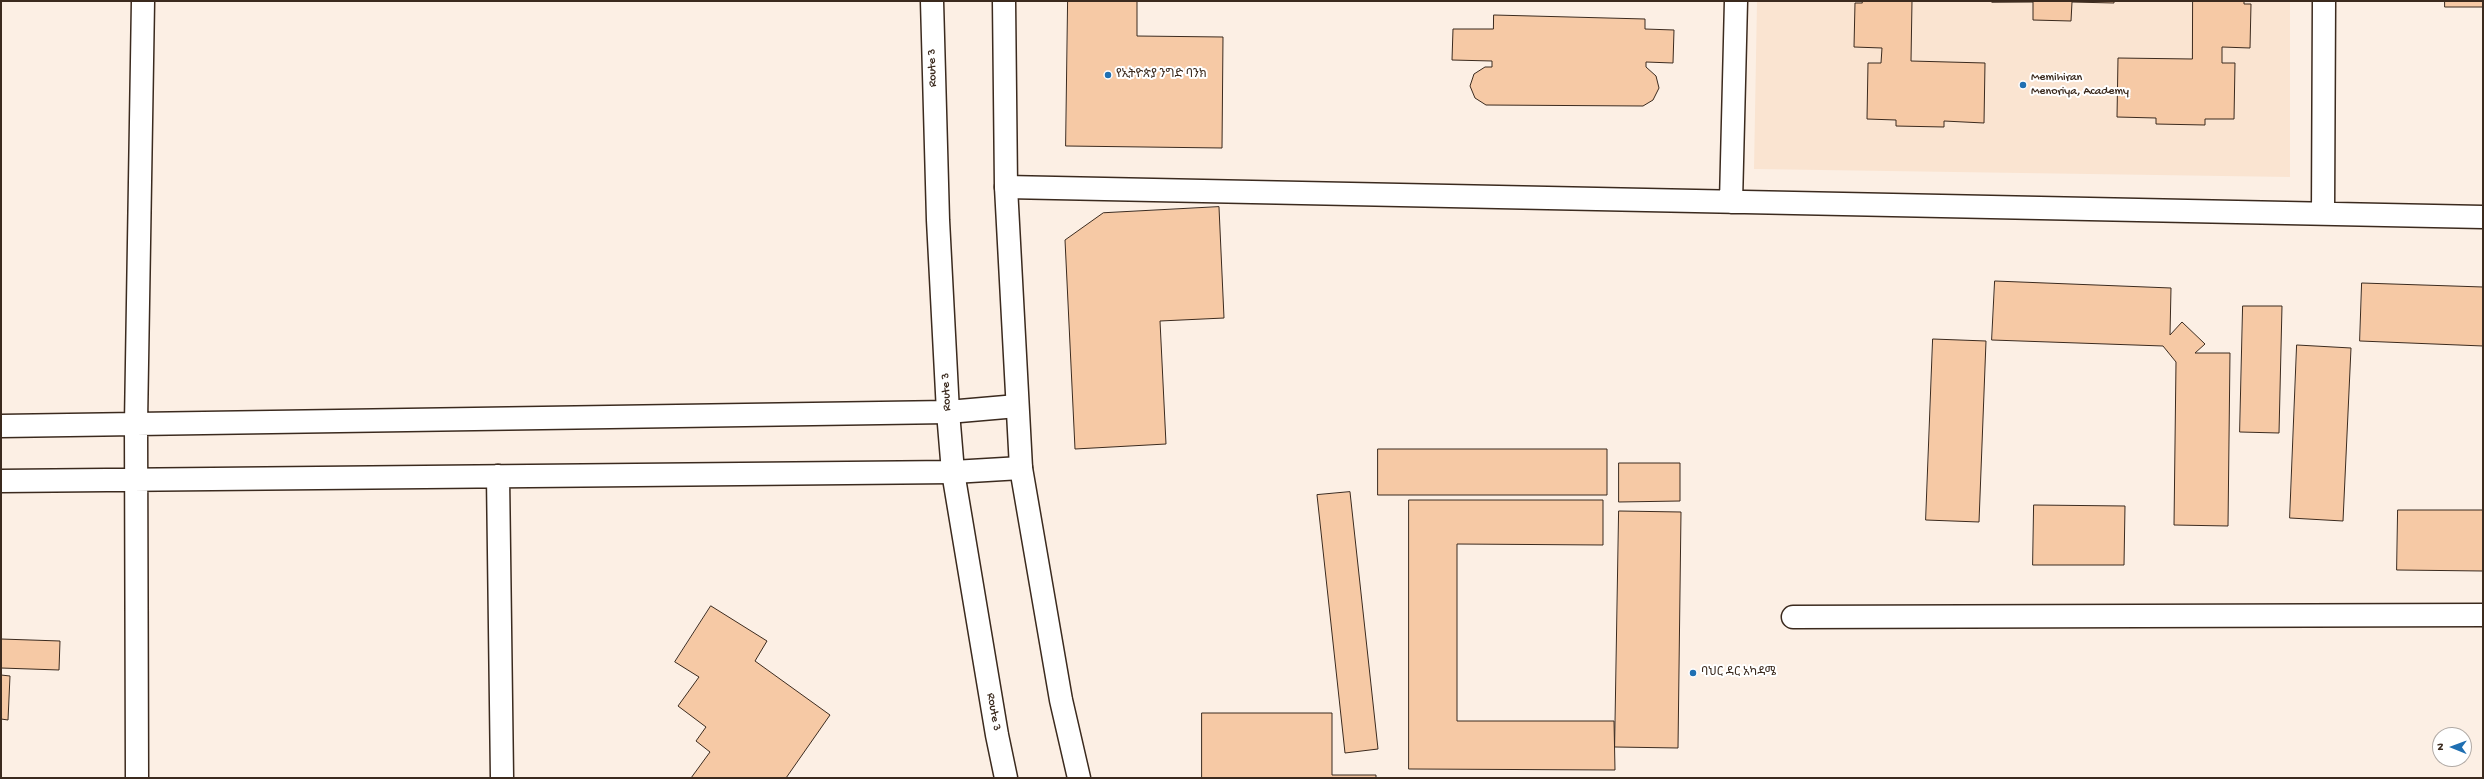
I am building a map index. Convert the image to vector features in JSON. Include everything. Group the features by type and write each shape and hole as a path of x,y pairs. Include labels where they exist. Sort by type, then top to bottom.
{"street":[{"path":"137,778 136,423 143,1"},
{"name":"Route 3","path":"932,1 938,220 948,412 953,472 997,735 1006,778"},
{"path":"1004,1 1006,187 1021,468 1061,700 1079,778"},
{"path":"1731,202 1736,1"},
{"path":"2323,213 2324,1"},
{"path":"1006,187 2483,217"},
{"path":"1,426 948,412 1017,406"},
{"path":"1,481 953,472 1021,468"},
{"path":"498,476 502,778"},
{"path":"1793,617 2483,615"}],"shaded area":[{"name":"Memihiran Menoriya, Academy","path":"1757,1 2290,1 2290,177 1754,169"}],"building":[{"path":"1068,1 1137,1 1137,36 1223,37 1222,148 1066,146"},
{"path":"1862,1 1912,1 1911,61 1985,63 1984,123 1944,121 1944,127 1896,126 1896,120 1867,119 1868,63 1881,63 1882,48 1854,47 1855,3 1862,3"},
{"path":"2114,1 2114,3 2072,2 2071,21 2033,20 2033,2 1992,2"},
{"path":"2193,1 2244,1 2244,4 2251,4 2250,48 2222,47 2222,63 2235,63 2234,119 2205,119 2205,125 2156,124 2156,118 2117,117 2118,58 2192,59"},
{"path":"2445,1 2483,1 2483,7 2445,7"},
{"path":"1494,15 1645,19 1645,29 1674,30 1673,63 1646,62 1646,67 1656,76 1659,88 1653,100 1643,106 1486,105 1475,98 1470,86 1474,74 1485,67 1492,67 1492,61 1452,60 1453,29 1493,29"},
{"path":"1219,207 1224,318 1160,321 1166,444 1075,449 1065,240 1103,213"},
{"path":"1995,281 2171,288 2170,335 2182,322 2205,344 2195,353 2230,353 2228,526 2174,525 2176,362 2163,346 1992,340"},
{"path":"2362,283 2483,287 2483,346 2360,341"},
{"path":"2243,306 2282,306 2279,433 2240,432"},
{"path":"1933,339 1986,341 1979,522 1926,520"},
{"path":"2297,345 2351,348 2343,521 2290,518"},
{"path":"1378,449 1607,449 1607,495 1378,495"},
{"path":"1619,463 1680,463 1680,501 1619,502"},
{"path":"1350,492 1378,749 1345,753 1317,495"},
{"path":"1409,500 1603,500 1603,545 1457,544 1457,721 1614,721 1615,770 1409,769"},
{"path":"2034,505 2125,506 2124,565 2033,565"},
{"path":"2398,510 2483,510 2483,571 2397,570"},
{"path":"1619,511 1681,512 1678,748 1615,747"},
{"path":"711,606 767,641 755,661 830,715 786,778 691,778 710,752 696,741 706,727 678,706 699,677 675,662"},
{"path":"1,639 60,641 59,670 1,668"},
{"path":"1,675 10,676 8,720 1,719"},
{"path":"1202,713 1332,713 1332,775 1376,775 1376,778 1202,778"}],"place":[{"name":"የኢትዮጵያ ንግድ ባንክ","path":"1108,75"},
{"name":"Memihiran Menoriya, Academy","path":"2023,85"},
{"name":"ባህር ዳር አካዳሜ","path":"1693,673"}]}
